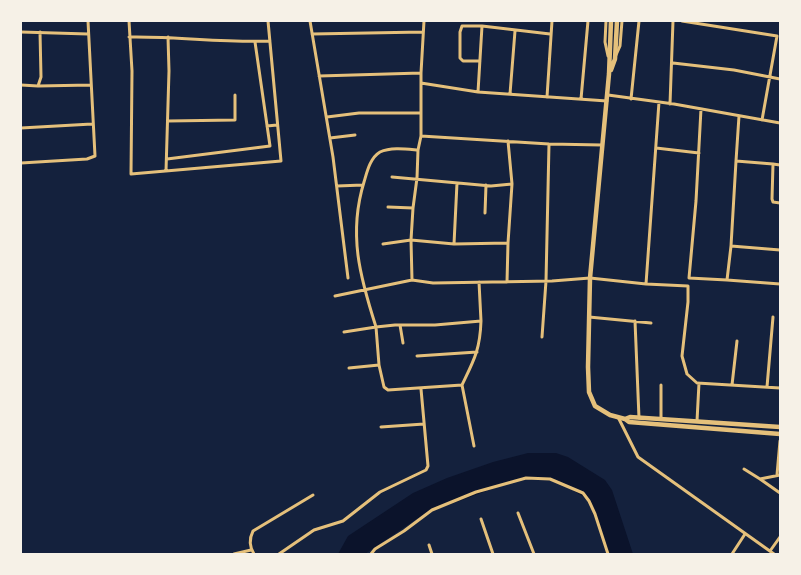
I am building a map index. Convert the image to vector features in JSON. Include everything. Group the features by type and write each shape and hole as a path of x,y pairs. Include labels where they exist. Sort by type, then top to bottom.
{"street":[{"path":"21,163 93,158 95,156 88,21"},
{"path":"129,21 132,71 131,174 281,161 268,21"},
{"path":"310,21 330,138 348,278"},
{"path":"412,280 411,240 418,150 421,136 421,73 424,21"},
{"path":"546,97 552,21"},
{"path":"581,99 588,21"},
{"path":"606,21 605,42 609,59"},
{"path":"611,21 608,95 590,278 589,392 595,406 606,413 629,422 780,434"},
{"path":"615,59 617,21"},
{"path":"609,74 620,46 622,21"},
{"path":"631,99 639,21"},
{"path":"670,104 673,63 673,21"},
{"path":"682,21 778,36 762,120"},
{"path":"480,62 461,59 460,32 462,26 482,26 550,34"},
{"path":"478,92 482,26"},
{"path":"510,94 515,31"},
{"path":"21,32 88,34"},
{"path":"38,86 41,77 40,32"},
{"path":"312,34 423,32"},
{"path":"129,37 270,41"},
{"path":"166,171 170,71 168,37"},
{"path":"167,159 270,146 255,42"},
{"path":"673,63 734,70 780,79"},
{"path":"319,76 421,73"},
{"path":"421,83 478,92 607,101"},
{"path":"21,85 90,86"},
{"path":"168,121 235,120 236,95"},
{"path":"608,95 780,123"},
{"path":"646,284 658,102"},
{"path":"701,109 688,278 688,302 682,356 687,374 699,383 780,388"},
{"path":"326,117 359,113 420,113"},
{"path":"727,280 731,246 739,116"},
{"path":"21,128 92,124"},
{"path":"267,126 277,125"},
{"path":"330,138 355,135"},
{"path":"421,136 508,142 602,145"},
{"path":"506,282 512,184 508,142"},
{"path":"542,337 546,281 549,144"},
{"path":"656,148 698,153"},
{"path":"418,150 389,149 379,153 371,162 363,184 357,217 356,241 359,268 376,327 379,364 386,389 421,389 462,385"},
{"path":"736,161 780,165"},
{"path":"773,164 772,202 780,204"},
{"path":"392,177 486,185 512,184"},
{"path":"454,244 457,183"},
{"path":"337,186 363,184"},
{"path":"485,213 486,185"},
{"path":"388,207 413,208"},
{"path":"383,244 411,240 454,244 508,243"},
{"path":"731,246 780,250"},
{"path":"335,296 412,280 433,284 590,278 688,286"},
{"path":"688,278 780,284"},
{"path":"474,446 462,385 477,352 480,340 479,282"},
{"path":"589,317 651,323"},
{"path":"767,388 773,317"},
{"path":"344,332 400,325 436,325 480,321"},
{"path":"635,322 639,418"},
{"path":"400,325 403,343"},
{"path":"732,385 737,341"},
{"path":"417,356 477,352"},
{"path":"349,368 379,364"},
{"path":"697,422 699,383"},
{"path":"661,385 661,419"},
{"path":"278,554 314,530 343,521 380,492 424,473 428,466 421,389"},
{"path":"618,417 638,457 774,554"},
{"path":"625,419 661,419 780,427"},
{"path":"381,427 424,424"},
{"path":"760,479 779,475 780,441"},
{"path":"744,469 780,493"},
{"path":"371,554 432,510 476,492 526,478 550,479 583,493 589,500 595,514 608,554"},
{"path":"254,554 251,550 250,539 253,531 313,495"},
{"path":"518,514 534,554"},
{"path":"481,519 493,554"},
{"path":"732,554 745,533"},
{"path":"770,551 780,537"},
{"path":"429,544 432,554"},
{"path":"234,554 251,550"}],"water":[{"path":"528,453 556,453 568,457 605,480 612,490 633,554 608,554 590,501 555,479 525,478 424,514 365,554 338,554 348,536 413,493 447,478 493,462"}]}
